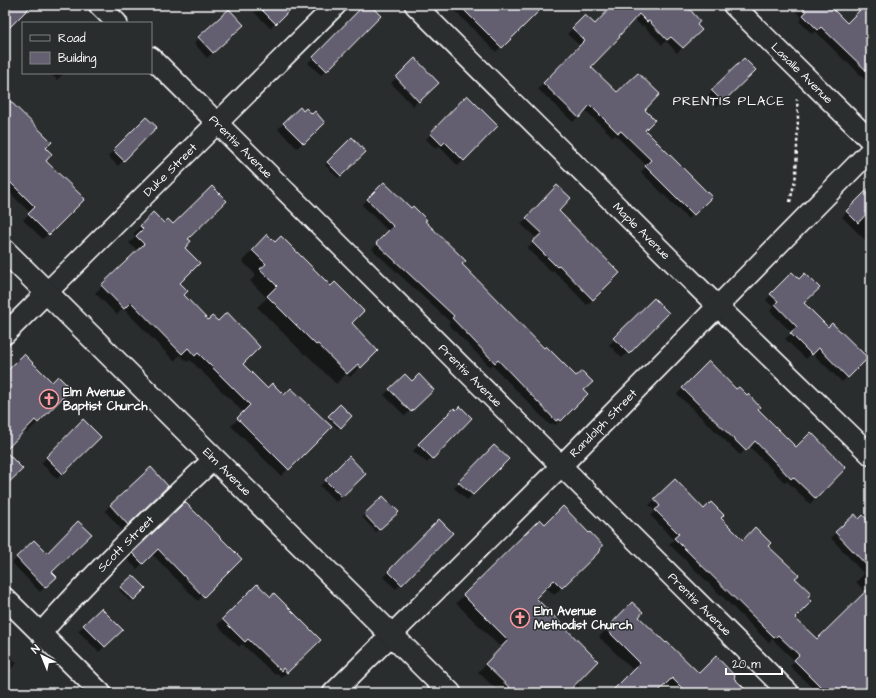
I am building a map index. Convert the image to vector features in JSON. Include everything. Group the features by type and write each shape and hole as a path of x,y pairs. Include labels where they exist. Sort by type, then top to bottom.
{"main road":[{"name":"Elm Avenue","path":"5,251 450,693"}],"street":[{"path":"99,5 116,22"},
{"name":"Duke Street","path":"5,334 336,5"},
{"name":"Maple Avenue","path":"415,5 718,307 871,454"},
{"name":"Lasalle Avenue","path":"733,5 871,141"},
{"name":"Prentis Avenue","path":"152,58 789,693"},
{"name":"Randolph Street","path":"333,693 561,466 871,150"},
{"name":"Scott Street","path":"41,633 73,596 145,522 214,459"},
{"path":"5,598 102,693"}],"path":[{"path":"790,202 796,175 798,99"}],"building":[{"path":"5,5 32,5 5,32"},
{"path":"257,5 295,5 276,24"},
{"path":"364,5 370,5 381,16 327,71 313,57"},
{"path":"459,5 545,5 502,48"},
{"path":"613,5 686,5 700,21 697,25 702,30 683,48 671,37 667,40 649,21 647,22 639,14 619,36 620,37 591,67 617,92 638,73 660,94 645,110 655,120 645,130 712,197 694,215 645,166 651,160 621,131 618,133 590,105 579,118 543,83 585,40 572,28 585,15 595,24"},
{"path":"800,5 829,5 847,23 865,5 871,5 871,75 821,27 818,30 803,15 806,12"},
{"path":"229,9 244,25 213,53 198,37"},
{"path":"415,58 439,83 419,102 396,77"},
{"path":"744,58 756,70 723,102 711,90"},
{"path":"467,95 498,126 464,161 445,142 442,145 430,133"},
{"path":"5,96 52,142 46,148 52,154 46,161 85,199 49,235 28,214 35,207 5,177"},
{"path":"300,107 303,111 306,108 312,114 315,111 325,123 304,144 283,123"},
{"path":"146,117 157,127 124,161 113,150"},
{"path":"352,137 366,152 341,176 327,162"},
{"path":"384,182 411,208 413,206 427,220 425,221 466,261 462,264 544,348 546,346 576,376 582,371 593,382 584,390 588,394 561,421 559,419 556,421 498,360 495,363 452,318 454,316 376,243 393,226 367,199"},
{"path":"557,185 571,198 559,211 620,273 593,300 559,265 557,267 532,242 542,233 526,218"},
{"path":"212,186 227,201 188,239 191,241 185,248 200,263 180,283 188,291 184,295 208,320 212,316 218,321 227,312 260,347 243,364 267,388 272,383 284,395 291,388 332,427 289,470 237,418 250,405 198,353 195,356 188,348 182,354 131,302 124,309 101,285 144,244 136,236 143,229 140,226 153,212 164,223 168,219 173,224"},
{"path":"871,186 871,209 858,223 846,211"},
{"path":"267,234 275,242 281,236 331,286 335,282 364,311 352,323 378,351 361,368 358,364 347,374 318,344 316,345 267,296 277,286 260,269 266,264 252,250"},
{"path":"792,272 799,279 805,273 820,288 804,303 828,327 832,323 868,358 848,378 819,348 812,355 790,333 797,327 775,304 778,301 770,294"},
{"path":"654,298 669,313 629,354 613,338"},
{"name":"Elm Avenue Baptist Church","path":"24,354 52,382 58,376 71,389 38,423 35,420 5,451 5,373"},
{"path":"709,361 736,389 739,387 747,395 748,394 760,407 758,409 796,447 811,432 846,468 816,499 793,477 791,479 755,441 746,451 682,388"},
{"path":"405,374 412,381 419,374 434,390 411,412 389,389"},
{"path":"340,404 352,416 341,428 328,416"},
{"path":"460,406 472,418 433,459 418,444 454,408 456,410"},
{"path":"83,419 101,437 63,474 46,457"},
{"path":"494,445 509,459 473,495 458,482"},
{"path":"5,451 23,469 5,486"},
{"path":"349,456 366,474 342,497 325,480"},
{"path":"151,467 168,486 128,525 110,505"},
{"path":"675,479 704,509 711,502 724,515 721,518 743,540 755,527 771,543 768,546 799,575 795,578 811,593 808,597 812,601 795,618 817,639 871,586 871,693 827,693 794,660 799,655 778,635 775,638 674,538 679,534 655,510 660,506 654,499"},
{"path":"383,496 399,512 379,530 364,514"},
{"path":"185,502 242,559 204,597 158,549 143,564 132,553"},
{"path":"563,506 603,546 599,549 601,550 562,588 554,580 536,598 598,661 567,693 515,693 485,664 508,640 463,595 540,519 545,524"},
{"path":"855,514 859,519 863,515 871,524 871,570 835,532"},
{"path":"439,519 453,533 402,585 388,571"},
{"path":"78,521 92,534 52,572 57,577 45,588 16,557 34,540 47,553"},
{"path":"133,575 146,588 134,600 120,587"},
{"path":"257,584 271,597 274,593 321,640 287,673 283,668 281,671 248,639 245,642 222,619"},
{"path":"632,602 643,612 639,617 699,673 716,656 735,676 734,678 749,693 687,693 672,678 657,693 610,693 640,663 606,629"},
{"path":"101,608 123,630 105,647 83,625"}],"place":[{"name":"Elm Avenue Baptist Church","path":"49,399"},
{"name":"Elm Avenue Methodist Church","path":"520,618"}],"district":[{"name":"PRENTIS PLACE","path":"729,101"}]}
